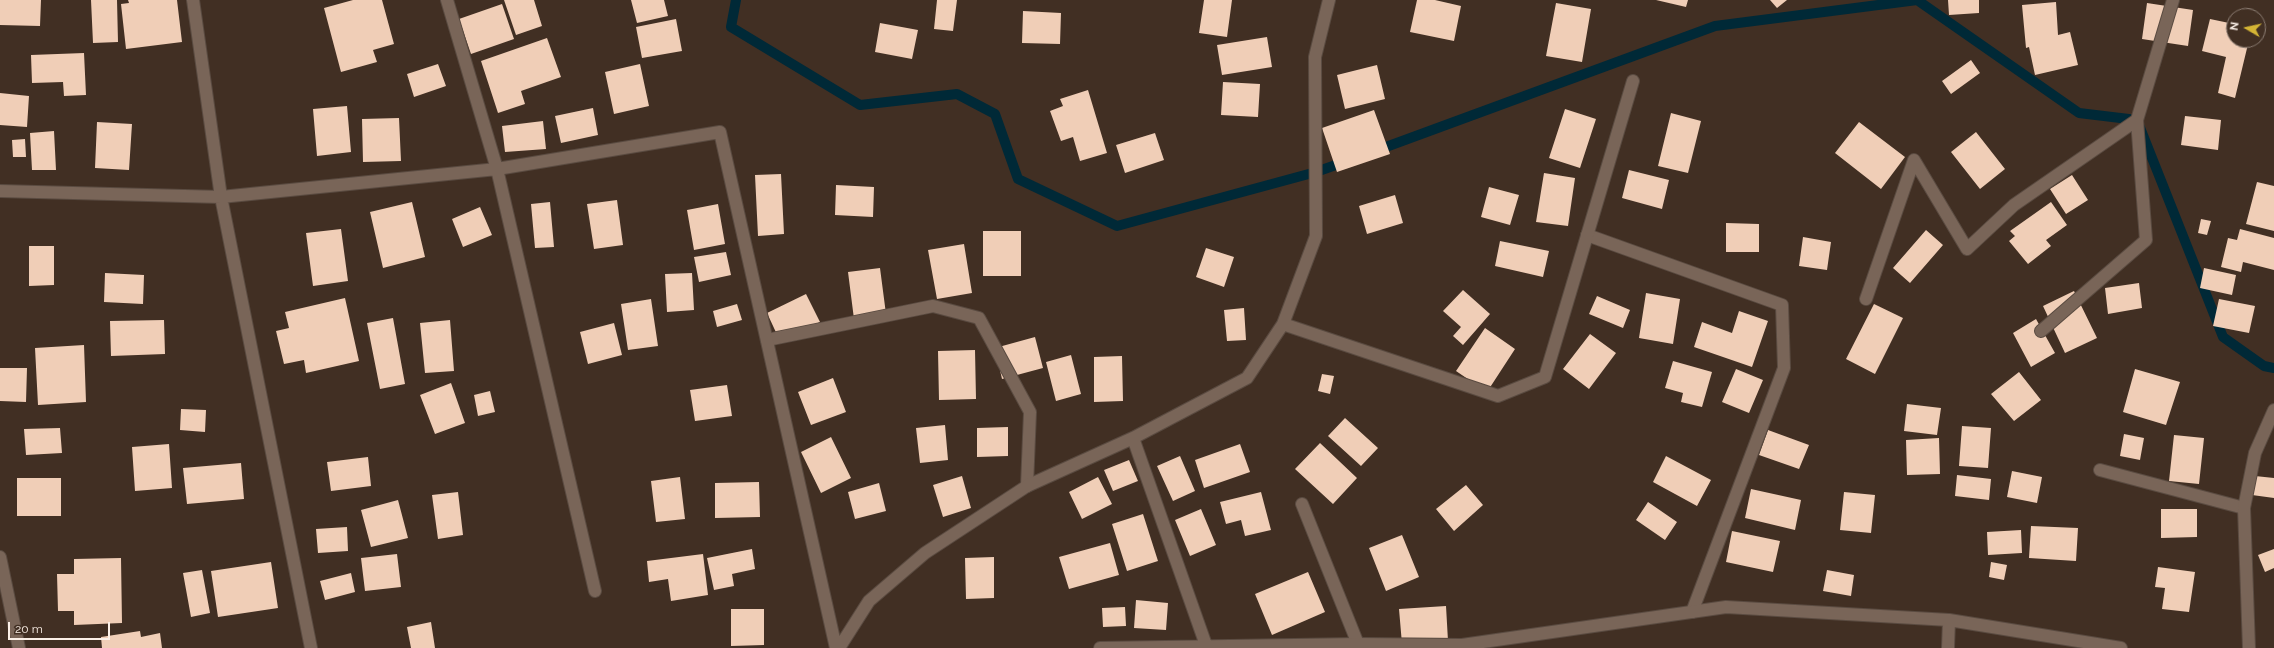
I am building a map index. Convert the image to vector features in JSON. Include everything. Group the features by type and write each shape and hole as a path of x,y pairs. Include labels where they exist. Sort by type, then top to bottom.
{"street":[{"path":"193,0 220,197 311,648"},
{"path":"447,0 497,169 595,591"},
{"path":"838,648 868,601 925,553 1027,486 1133,438 1247,378 1283,324 1316,236 1314,57 1330,0"},
{"path":"2042,331 2146,240 2137,120 2173,0"},
{"path":"1283,324 1498,396 1545,377 1634,81"},
{"path":"1866,299 1914,160 1967,248 2014,204 2137,120"},
{"path":"0,191 220,197 497,169 720,132 838,648"},
{"path":"1587,235 1782,304 1784,368 1692,612"},
{"path":"767,340 933,306 979,318 1030,412 1027,486"},
{"path":"2249,648 2244,508 2255,453 2274,410"},
{"path":"1133,438 1207,647"},
{"path":"2100,470 2244,508"},
{"path":"1302,504 1358,644"},
{"path":"0,557 19,648"},
{"path":"1100,648 1358,644 1462,646 1726,607 1949,620 2121,648"},
{"path":"1948,648 1949,620"}],"building":[{"path":"0,0 41,0 40,26 0,25"},
{"path":"91,0 117,0 118,42 93,43"},
{"path":"128,0 177,0 182,42 126,49 121,4 129,3"},
{"path":"353,0 382,0 394,44 373,50 377,62 341,72 324,8"},
{"path":"504,0 534,0 542,26 516,35"},
{"path":"631,0 664,0 668,16 637,23"},
{"path":"937,0 957,0 953,31 934,29"},
{"path":"1204,0 1232,0 1227,37 1199,33"},
{"path":"1417,0 1435,0 1461,6 1454,41 1410,32"},
{"path":"1656,0 1688,0 1686,7"},
{"path":"1770,0 1787,0 1777,8"},
{"path":"1948,0 1979,0 1979,13 1949,15"},
{"path":"2056,2 2058,35 2070,32 2078,65 2035,75 2029,47 2026,48 2022,5"},
{"path":"1556,3 1591,9 1582,62 1546,56"},
{"path":"2147,3 2193,10 2188,46 2142,39"},
{"path":"502,4 514,39 471,54 459,19"},
{"path":"1023,11 1061,13 1060,44 1022,43"},
{"path":"676,19 682,51 642,58 636,27"},
{"path":"2210,19 2226,22 2226,48 2247,48 2235,98 2218,93 2226,57 2202,51"},
{"path":"880,23 918,30 912,59 875,52"},
{"path":"1267,37 1272,67 1222,75 1217,45"},
{"path":"547,38 561,77 521,91 525,104 498,113 481,61"},
{"path":"84,53 86,95 64,96 63,82 32,83 31,55"},
{"path":"1971,60 1980,73 1951,94 1942,81"},
{"path":"438,64 446,86 414,97 407,74"},
{"path":"640,64 649,106 614,114 605,72"},
{"path":"1377,65 1385,99 1345,109 1337,75"},
{"path":"1223,82 1260,84 1258,117 1221,115"},
{"path":"1088,90 1107,153 1080,161 1073,137 1061,141 1050,111 1063,106 1060,99"},
{"path":"0,93 29,96 27,127 0,125"},
{"path":"347,106 351,152 317,156 313,109"},
{"path":"593,108 598,135 561,143 555,116"},
{"path":"1565,109 1596,119 1580,168 1549,158"},
{"path":"1374,110 1390,154 1337,172 1322,128"},
{"path":"1671,113 1701,121 1688,173 1658,166"},
{"path":"2185,116 2221,120 2218,150 2181,145"},
{"path":"399,118 401,161 363,162 362,119"},
{"path":"543,121 546,149 505,152 502,126"},
{"path":"97,122 132,124 129,170 95,168"},
{"path":"1859,122 1905,157 1881,189 1835,153"},
{"path":"54,131 56,170 32,170 30,133"},
{"path":"1976,132 2005,169 1980,189 1951,152"},
{"path":"1155,133 1164,160 1125,173 1116,145"},
{"path":"25,139 26,157 13,157 12,140"},
{"path":"1629,170 1669,180 1662,209 1622,198"},
{"path":"1544,173 1575,178 1568,226 1536,222"},
{"path":"781,174 784,234 758,236 755,175"},
{"path":"2072,175 2088,200 2066,214 2050,189"},
{"path":"2257,182 2274,186 2274,231 2246,224"},
{"path":"836,185 874,187 873,217 835,215"},
{"path":"1489,187 1519,195 1510,225 1481,217"},
{"path":"1395,195 1403,223 1367,234 1359,206"},
{"path":"617,200 623,245 594,249 587,204"},
{"path":"412,202 425,257 383,268 370,212"},
{"path":"550,202 554,247 535,248 531,204"},
{"path":"2051,202 2067,225 2046,240 2051,246 2028,264 2009,241 2015,236 2010,231"},
{"path":"718,204 725,244 694,250 687,210"},
{"path":"480,207 492,235 463,247 452,219"},
{"path":"2201,219 2211,221 2207,235 2198,233"},
{"path":"1726,223 1759,224 1759,252 1726,252"},
{"path":"341,229 348,281 313,286 306,233"},
{"path":"2240,229 2274,238 2274,270 2243,262 2241,272 2221,267 2228,238 2237,240"},
{"path":"1926,230 1943,245 1910,283 1893,268"},
{"path":"983,231 1021,231 1021,276 983,276"},
{"path":"1803,237 1831,242 1827,270 1799,266"},
{"path":"1500,241 1549,251 1543,277 1495,266"},
{"path":"964,244 972,293 937,299 928,250"},
{"path":"29,246 54,246 54,285 29,286"},
{"path":"1206,248 1234,257 1224,287 1196,277"},
{"path":"726,252 731,275 699,282 694,257"},
{"path":"880,268 886,314 854,319 848,272"},
{"path":"2204,268 2236,275 2232,295 2200,288"},
{"path":"105,273 144,275 143,304 104,302"},
{"path":"692,273 694,310 667,312 665,274"},
{"path":"2139,283 2142,308 2108,314 2105,288"},
{"path":"1463,290 1490,314 1463,345 1453,336 1461,327 1443,311"},
{"path":"2074,291 2097,338 2065,353 2043,306"},
{"path":"1646,293 1680,299 1673,344 1639,338"},
{"path":"806,294 820,322 780,341 767,313"},
{"path":"1597,296 1630,310 1623,328 1589,314"},
{"path":"345,298 359,361 306,373 304,360 284,364 276,331 289,328 285,312"},
{"path":"651,299 658,346 628,350 621,304"},
{"path":"2219,299 2255,306 2249,333 2213,326"},
{"path":"737,304 742,320 717,327 713,311"},
{"path":"1874,304 1903,318 1875,374 1846,359"},
{"path":"1244,308 1246,340 1227,341 1224,310"},
{"path":"1739,311 1768,321 1752,367 1694,347 1702,322 1732,333"},
{"path":"393,318 405,384 380,389 367,323"},
{"path":"2036,319 2055,353 2031,367 2013,333"},
{"path":"164,320 165,354 111,356 110,321"},
{"path":"450,320 454,371 425,373 420,323"},
{"path":"614,323 622,355 588,364 580,332"},
{"path":"1485,328 1515,349 1487,392 1456,371"},
{"path":"1590,334 1616,353 1589,389 1563,369"},
{"path":"1035,337 1043,368 1002,379 995,348"},
{"path":"84,345 86,402 38,405 35,348"},
{"path":"975,350 976,399 939,400 938,351"},
{"path":"1071,355 1081,394 1056,401 1046,362"},
{"path":"1122,356 1123,401 1094,402 1094,357"},
{"path":"1673,361 1712,372 1702,407 1681,402 1683,393 1665,388"},
{"path":"0,368 27,368 26,402 0,401"},
{"path":"1736,369 1763,380 1749,413 1722,402"},
{"path":"2135,369 2180,382 2166,425 2123,412"},
{"path":"2019,372 2041,400 2014,421 1991,394"},
{"path":"1322,374 1334,376 1330,394 1318,391"},
{"path":"833,378 846,412 811,425 798,392"},
{"path":"451,383 465,423 435,434 420,395"},
{"path":"727,385 732,416 695,421 690,390"},
{"path":"490,391 495,412 478,416 474,395"},
{"path":"1907,404 1941,408 1937,435 1904,431"},
{"path":"181,409 206,410 205,432 180,430"},
{"path":"1345,418 1378,448 1361,466 1328,436"},
{"path":"945,425 948,460 920,463 916,428"},
{"path":"1962,426 1991,428 1988,468 1959,466"},
{"path":"1008,427 1008,456 977,457 977,428"},
{"path":"60,428 62,453 26,455 24,429"},
{"path":"1768,430 1809,445 1799,469 1759,455"},
{"path":"2124,434 2144,438 2140,460 2120,456"},
{"path":"2174,435 2204,438 2199,484 2169,481"},
{"path":"831,437 851,478 821,493 801,452"},
{"path":"1939,438 1940,474 1907,475 1906,440"},
{"path":"1320,443 1357,478 1333,504 1295,469"},
{"path":"169,444 172,488 135,491 132,447"},
{"path":"1240,444 1250,472 1204,488 1195,460"},
{"path":"1180,456 1195,491 1173,501 1157,466"},
{"path":"1666,456 1711,480 1697,506 1653,482"},
{"path":"368,457 371,486 331,491 327,462"},
{"path":"1129,460 1138,481 1113,491 1104,470"},
{"path":"241,463 244,499 187,504 183,468"},
{"path":"2012,471 2042,477 2037,503 2007,497"},
{"path":"1957,475 1991,479 1989,500 1955,496"},
{"path":"962,476 971,508 943,517 933,485"},
{"path":"2255,476 2274,478 2274,498 2252,495"},
{"path":"680,477 685,519 656,522 651,481"},
{"path":"1098,477 1112,504 1082,519 1069,492"},
{"path":"17,478 61,478 61,516 17,516"},
{"path":"759,482 760,517 715,518 715,483"},
{"path":"879,483 886,511 855,519 848,492"},
{"path":"1466,485 1483,505 1454,531 1436,509"},
{"path":"1751,489 1801,500 1795,530 1745,518"},
{"path":"458,492 463,535 438,539 432,495"},
{"path":"1261,492 1271,530 1245,536 1241,520 1226,524 1220,502"},
{"path":"1844,492 1875,495 1871,533 1840,530"},
{"path":"398,500 408,538 371,547 361,510"},
{"path":"1648,502 1677,522 1665,540 1636,520"},
{"path":"1201,509 1216,545 1190,556 1175,520"},
{"path":"2161,509 2197,509 2197,537 2161,538"},
{"path":"1143,514 1158,561 1127,571 1112,524"},
{"path":"2031,526 2078,528 2076,561 2029,558"},
{"path":"347,527 348,551 318,553 316,529"},
{"path":"2021,530 2022,553 1988,555 1987,532"},
{"path":"1732,531 1780,541 1773,572 1726,562"},
{"path":"1402,535 1419,577 1386,591 1369,548"},
{"path":"1110,543 1119,575 1069,589 1059,557"},
{"path":"752,549 755,569 732,574 734,586 714,590 707,558"},
{"path":"2274,549 2274,568 2265,572 2258,555"},
{"path":"397,554 401,587 365,591 361,558"},
{"path":"703,554 708,595 671,601 668,579 649,582 647,561"},
{"path":"994,557 994,598 966,599 965,558"},
{"path":"121,558 122,623 74,625 74,611 58,611 57,574 74,574 74,559"},
{"path":"271,562 278,608 218,617 211,571"},
{"path":"1991,562 2007,565 2004,580 1989,577"},
{"path":"2158,567 2195,572 2189,612 2162,609 2165,588 2155,587"},
{"path":"202,570 210,613 191,617 183,573"},
{"path":"1827,570 1854,575 1851,596 1823,591"},
{"path":"1308,572 1325,612 1272,635 1255,594"},
{"path":"351,573 355,592 325,600 320,581"},
{"path":"1136,600 1168,603 1166,630 1134,628"},
{"path":"1446,606 1448,641 1402,644 1399,609"},
{"path":"1125,607 1126,626 1103,627 1102,608"},
{"path":"731,609 764,609 764,645 731,646"},
{"path":"431,622 435,648 411,648 407,627"},
{"path":"140,631 141,637 160,633 162,648 102,648 101,637"}],"waterway":[{"path":"736,0 731,27 860,105 957,94 995,114 1018,179 1117,226 1316,172 1347,161"},
{"path":"1375,151 1715,26 1917,0 2079,113 2137,120 2223,337 2264,366 2274,368"}]}
